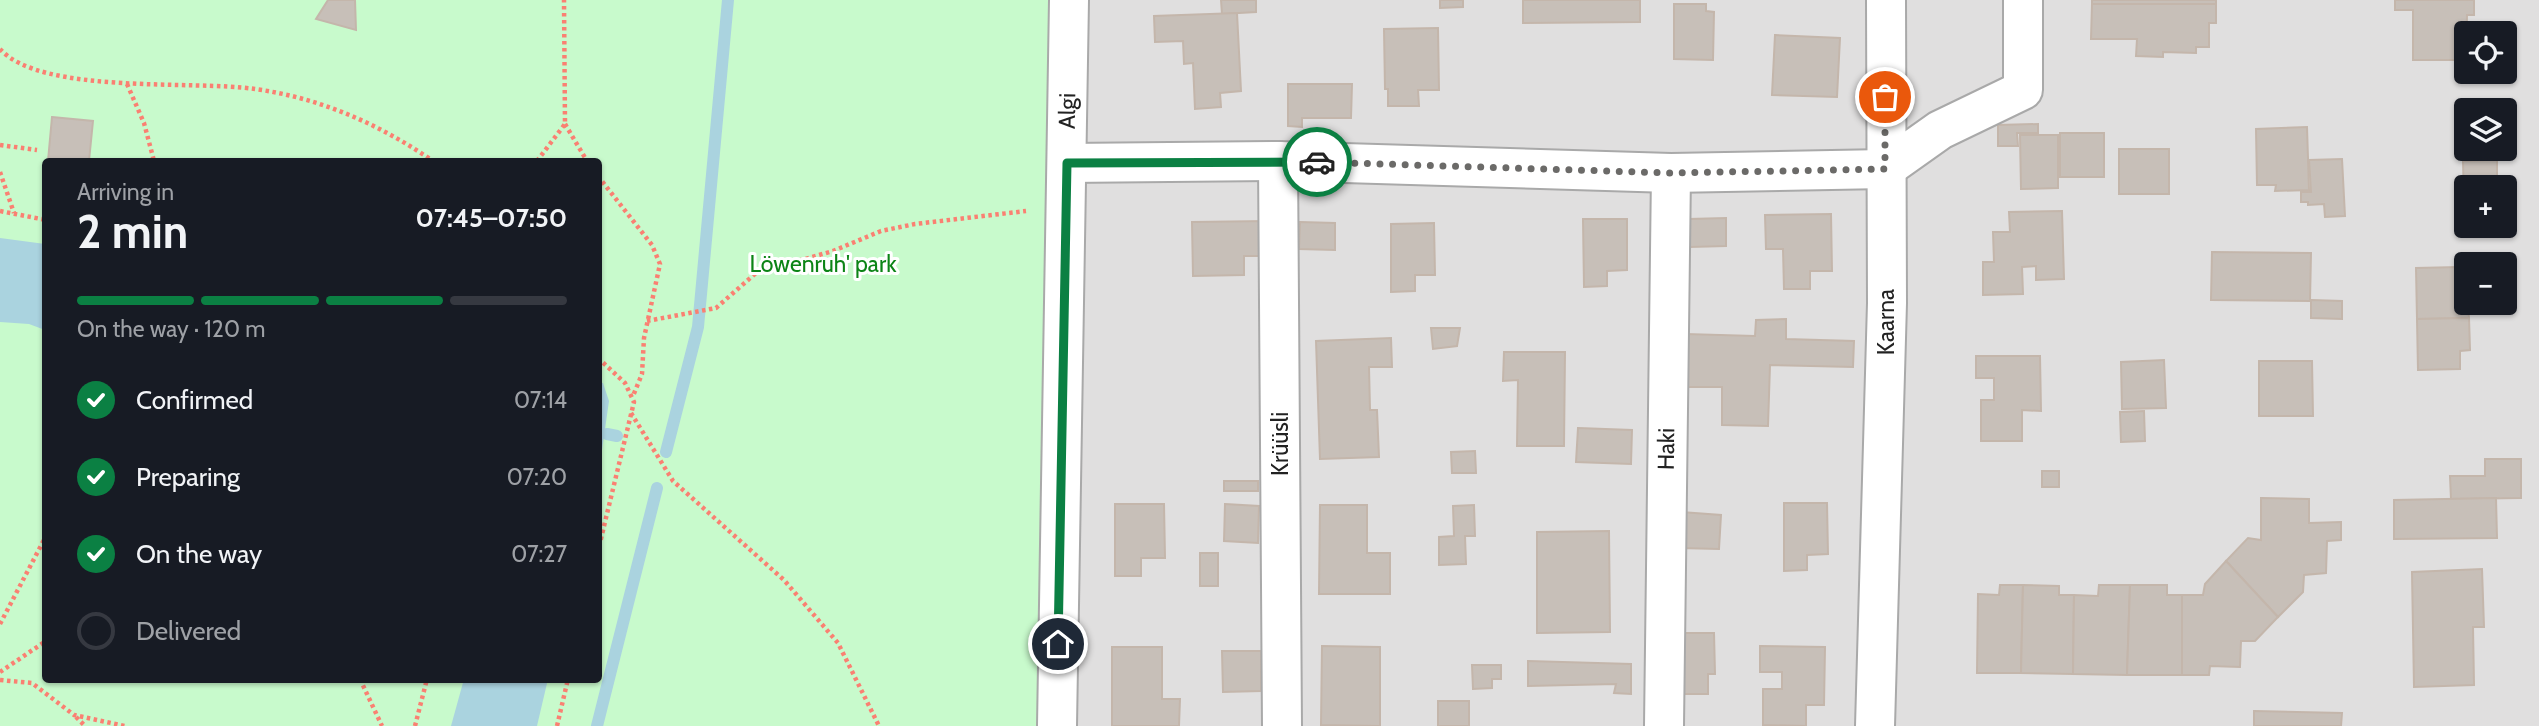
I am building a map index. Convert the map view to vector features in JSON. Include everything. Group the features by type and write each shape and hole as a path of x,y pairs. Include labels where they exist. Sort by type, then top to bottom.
{"street":[{"name":"Algi","path":"1057,726 1069,0"},
{"name":"Kaarna","path":"1875,726 1887,330 1886,0"},
{"path":"1067,163 1278,161 1671,173 1885,169 1940,130 2023,90 2023,0"},
{"name":"Krüüsli","path":"1278,161 1282,726"},
{"name":"Haki","path":"1664,726 1671,173"}],"path":[{"path":"564,0 565,124 585,158"},
{"path":"0,49 19,65 127,84 253,89 319,103 384,131 428,158"},
{"path":"127,84 144,123 153,158"},
{"path":"539,158 565,124"},
{"path":"0,145 37,150"},
{"path":"0,172 14,213"},
{"path":"602,181 652,245 660,264 648,321 642,374 632,396 631,413 602,534"},
{"path":"0,211 42,219"},
{"path":"648,321 685,317 716,308 756,273 833,251 881,231 1017,211"},
{"path":"602,362 618,376 632,396"},
{"path":"631,413 673,481 783,580 838,643 879,726"},
{"path":"0,624 42,544"},
{"path":"0,672 42,644"},
{"path":"0,680 32,683 85,726"},
{"path":"361,683 382,726"},
{"path":"415,726 426,683"},
{"path":"557,726 567,683"},
{"path":"74,715 125,726"}],"shaded area":[{"path":"0,0 2539,0 2539,726 0,726"}],"green space":[{"name":"Löwenruh' park","path":"0,0 1053,0 1042,726 0,726"}],"water":[{"path":"0,238 42,244 42,329 29,324 0,322"},
{"path":"602,383 609,401 602,450"},
{"path":"463,683 547,683 537,726 451,726"}],"building":[{"path":"328,0 355,0 356,30 316,19"},
{"path":"1221,0 1256,0 1256,12 1222,14"},
{"path":"1440,0 1463,0 1463,7 1440,8"},
{"path":"1523,0 1640,0 1640,22 1523,23"},
{"path":"2092,0 2216,0 2216,4 2092,4"},
{"path":"2395,0 2474,0 2474,15 2467,15 2467,21 2454,21 2454,60 2413,60 2413,10 2395,10"},
{"path":"1674,4 1706,4 1706,11 1714,12 1713,60 1674,59"},
{"path":"2092,4 2216,4 2216,23 2209,23 2209,47 2196,47 2196,53 2163,52 2163,57 2136,56 2137,39 2091,39"},
{"path":"1237,13 1241,91 1220,93 1221,107 1195,109 1193,63 1184,64 1183,41 1155,42 1154,16"},
{"path":"1438,28 1439,90 1418,90 1419,106 1388,106 1388,89 1385,89 1384,29"},
{"path":"1775,35 1840,38 1837,97 1772,95"},
{"path":"1288,84 1352,84 1351,118 1302,118 1302,127 1288,126"},
{"path":"52,117 93,121 89,158 48,158"},
{"path":"2038,124 2038,133 2017,133 2018,146 1998,146 1998,125"},
{"path":"2307,127 2309,190 2275,191 2276,185 2257,185 2256,129"},
{"path":"2060,133 2104,133 2104,177 2060,177"},
{"path":"2020,135 2058,135 2058,188 2021,189"},
{"path":"2119,149 2169,149 2169,194 2119,194"},
{"path":"2342,159 2345,216 2325,217 2324,204 2308,205 2308,202 2301,202 2301,192 2311,192 2309,160"},
{"path":"2463,161 2497,161 2497,175 2463,175"},
{"path":"2062,211 2064,279 2036,280 2036,266 2022,267 2023,294 1983,295 1983,262 1994,262 1993,232 2010,232 2009,212"},
{"path":"1831,214 1832,271 1810,271 1810,289 1784,289 1783,249 1766,249 1765,215"},
{"path":"1726,218 1726,246 1690,247 1689,219"},
{"path":"1583,219 1627,219 1627,270 1607,271 1607,286 1584,287"},
{"path":"1268,221 1267,256 1244,256 1244,275 1193,276 1192,222"},
{"path":"1300,222 1335,223 1335,250 1299,249"},
{"path":"1434,223 1435,275 1415,275 1415,291 1391,292 1391,224"},
{"path":"2212,252 2311,253 2310,301 2211,300"},
{"path":"2454,267 2454,315 2469,315 2469,318 2417,319 2416,268"},
{"path":"2311,300 2342,301 2342,319 2311,318"},
{"path":"2469,318 2470,350 2460,351 2460,369 2418,370 2417,319"},
{"path":"1786,319 1786,339 1854,341 1853,367 1770,365 1768,426 1722,425 1722,387 1686,387 1686,334 1755,336 1756,320"},
{"path":"1431,328 1460,328 1457,346 1433,349"},
{"path":"1391,338 1392,367 1369,367 1370,410 1377,410 1379,457 1320,459 1316,341"},
{"path":"1504,352 1565,352 1564,446 1517,446 1518,380 1503,381"},
{"path":"1976,356 2040,356 2041,411 2022,410 2022,441 1981,441 1981,400 1994,400 1994,378 1976,378"},
{"path":"2164,360 2166,408 2122,409 2121,362"},
{"path":"2259,361 2312,361 2313,416 2259,416"},
{"path":"2144,411 2145,441 2121,442 2120,412"},
{"path":"1578,428 1632,430 1631,464 1576,462"},
{"path":"1475,451 1476,473 1452,473 1451,452"},
{"path":"2485,459 2521,459 2521,498 2451,499 2450,476 2485,476"},
{"path":"2042,471 2059,471 2059,487 2042,487"},
{"path":"1224,481 1258,481 1258,491 1224,491"},
{"path":"2261,498 2309,499 2309,523 2341,522 2341,540 2327,541 2326,573 2304,575 2303,592 2278,617 2226,561 2248,538 2261,540"},
{"path":"2496,498 2497,538 2394,539 2394,500"},
{"path":"1784,503 1827,503 1828,554 1807,555 1807,570 1784,571"},
{"path":"1115,504 1164,504 1165,558 1141,558 1141,576 1115,576"},
{"path":"1225,504 1259,506 1258,543 1224,541"},
{"path":"1320,505 1367,505 1367,553 1390,553 1390,594 1319,594"},
{"path":"1474,505 1475,536 1465,536 1466,564 1439,565 1439,537 1454,536 1453,506"},
{"path":"1681,512 1721,515 1719,549 1679,548"},
{"path":"1609,531 1610,632 1537,633 1537,532"},
{"path":"1200,553 1218,553 1218,586 1200,586"},
{"path":"2226,561 2278,617 2255,641 2241,641 2240,667 2210,666 2209,675 2182,675 2182,595 2203,595 2205,584"},
{"path":"2482,569 2484,627 2473,627 2474,685 2414,687 2412,572"},
{"path":"2000,585 2023,585 2021,673 1977,673 1978,594 1999,595"},
{"path":"2023,585 2059,586 2059,595 2074,595 2073,674 2021,673"},
{"path":"2099,585 2130,585 2127,675 2073,674 2074,595 2098,596"},
{"path":"2130,585 2167,585 2167,595 2182,595 2182,675 2127,675"},
{"path":"1678,633 1714,633 1715,674 1708,674 1708,694 1679,694"},
{"path":"1322,646 1380,647 1380,726 1321,725"},
{"path":"1760,646 1825,647 1824,705 1806,705 1806,726 1763,725 1763,689 1782,689 1782,672 1760,672"},
{"path":"1112,647 1162,647 1162,699 1180,699 1179,726 1112,726"},
{"path":"1222,651 1261,651 1261,691 1223,692"},
{"path":"1528,661 1631,664 1631,694 1614,693 1616,684 1528,686"},
{"path":"1472,665 1501,665 1501,679 1492,679 1492,688 1473,689"},
{"path":"1438,701 1469,701 1469,726 1438,726"},
{"path":"2254,711 2342,713 2341,726 2254,726"}],"waterway":[{"path":"666,452 698,327 728,0"},
{"path":"607,434 617,436"},
{"path":"597,726 657,488"}],"way so far":[{"path":"1317,162 1671,173 1885,169 1885,97"}],"route":[{"path":"1058,644 1067,163 1317,162"}]}
